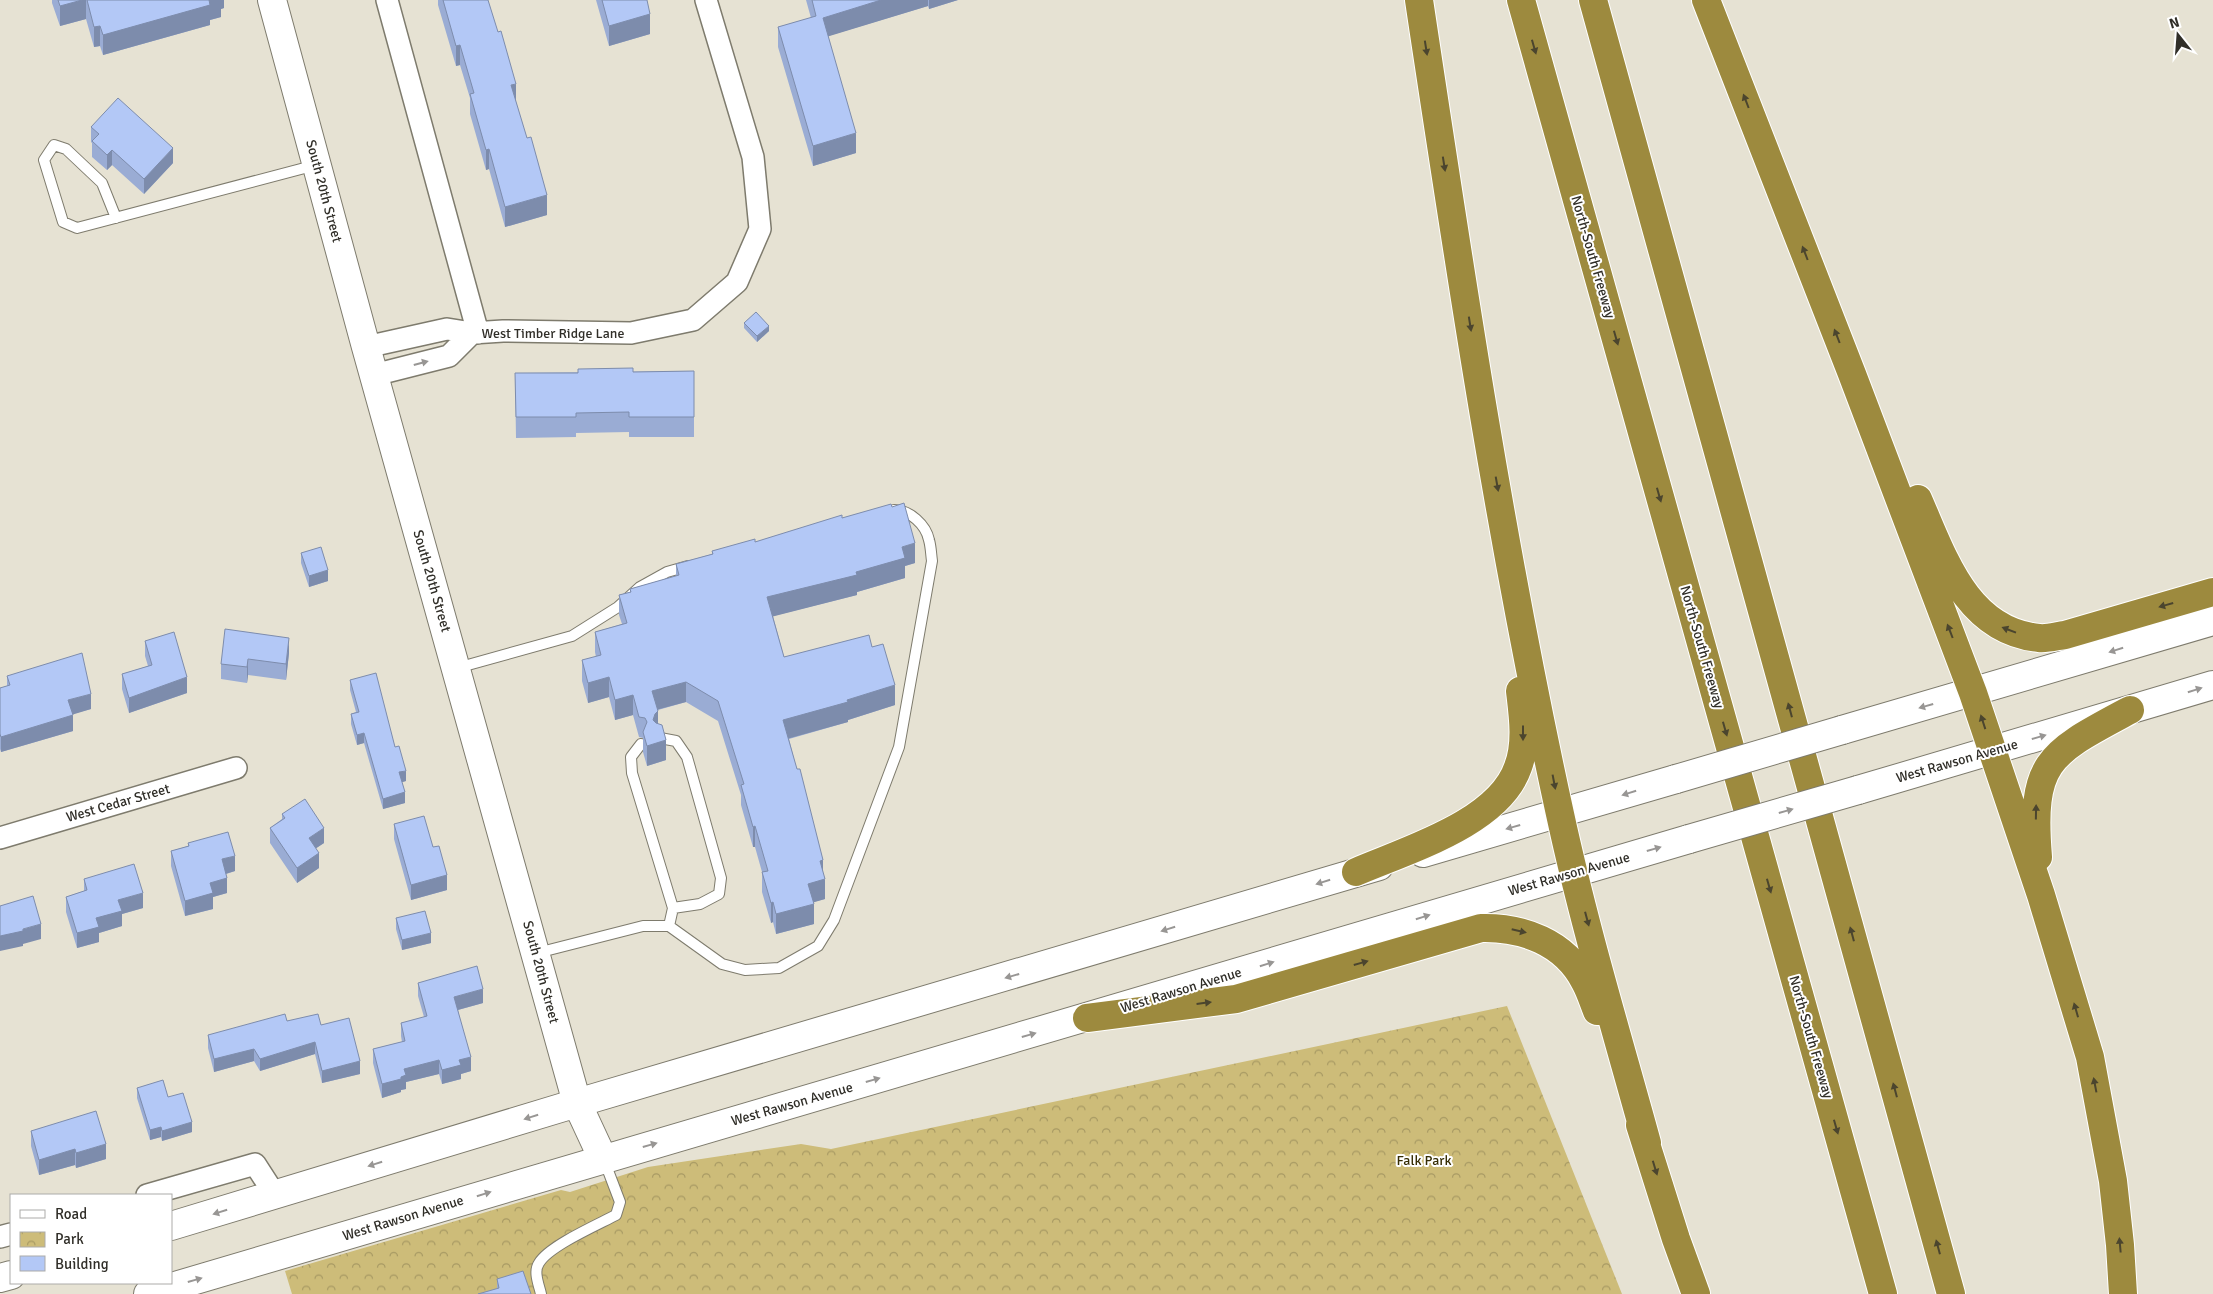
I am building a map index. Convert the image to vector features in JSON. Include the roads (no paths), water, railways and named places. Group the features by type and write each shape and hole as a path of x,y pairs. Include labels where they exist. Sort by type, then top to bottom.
{"highway":[{"path":"1419,0 1477,368 1514,580 1560,814 1647,1143 1676,1239 1696,1294"},
{"name":"North-South Freeway","path":"1521,0 1883,1294"},
{"path":"1593,0 1951,1294"},
{"path":"1706,0 1852,374 1973,692 2041,895 2090,1057 2113,1181 2123,1294"},
{"path":"1852,374 1892,440 1959,587 1986,619 2016,632 2040,638 2065,635 2213,592"},
{"path":"1356,872 1451,831 1498,800 1511,784 1519,766 1524,740 1523,713 1514,644 1514,580"},
{"path":"2041,895 2035,808 2038,789 2044,773 2054,757 2075,740 2130,710"},
{"path":"1086,1018 1236,999 1481,928 1514,930 1528,934 1561,951 1573,963 1585,981 1647,1143"}],"main road":[{"name":"South 20th Street","path":"272,0 366,347 577,1103 603,1159"},
{"path":"172,1226 577,1103 1097,951 1356,872 1560,814 2213,621"},
{"name":"West Rawson Avenue","path":"148,1294 2213,685"}],"street":[{"path":"387,0 475,333"},
{"name":"West Timber Ridge Lane","path":"366,347 447,329 475,333 503,331 630,333 693,320 737,282 760,229 753,157 706,0"},
{"name":"West Timber Ridge Lane","path":"374,375 449,356 475,333"},
{"name":"West Cedar Street","path":"0,838 236,768"},
{"path":"151,1194 256,1164 275,1195"}],"lane":[{"path":"116,218 102,182 66,149 54,145 44,160 63,222 77,228 116,218 317,165"},
{"path":"536,953 643,926 669,926 722,964 744,970 779,968 818,946 834,920 899,747 932,561 929,538 918,520 902,510 886,510"},
{"path":"456,668 572,636 618,607 640,587 667,572 696,564"},
{"path":"660,738 676,741 687,757 721,878 719,894 700,904 673,908"},
{"path":"641,744 631,757 632,772 673,908 669,926"},
{"path":"541,1294 536,1274 538,1263 567,1241 616,1215 620,1202 603,1159"}],"park label":[{"name":"Falk Park","path":"1424,1160"}]}
